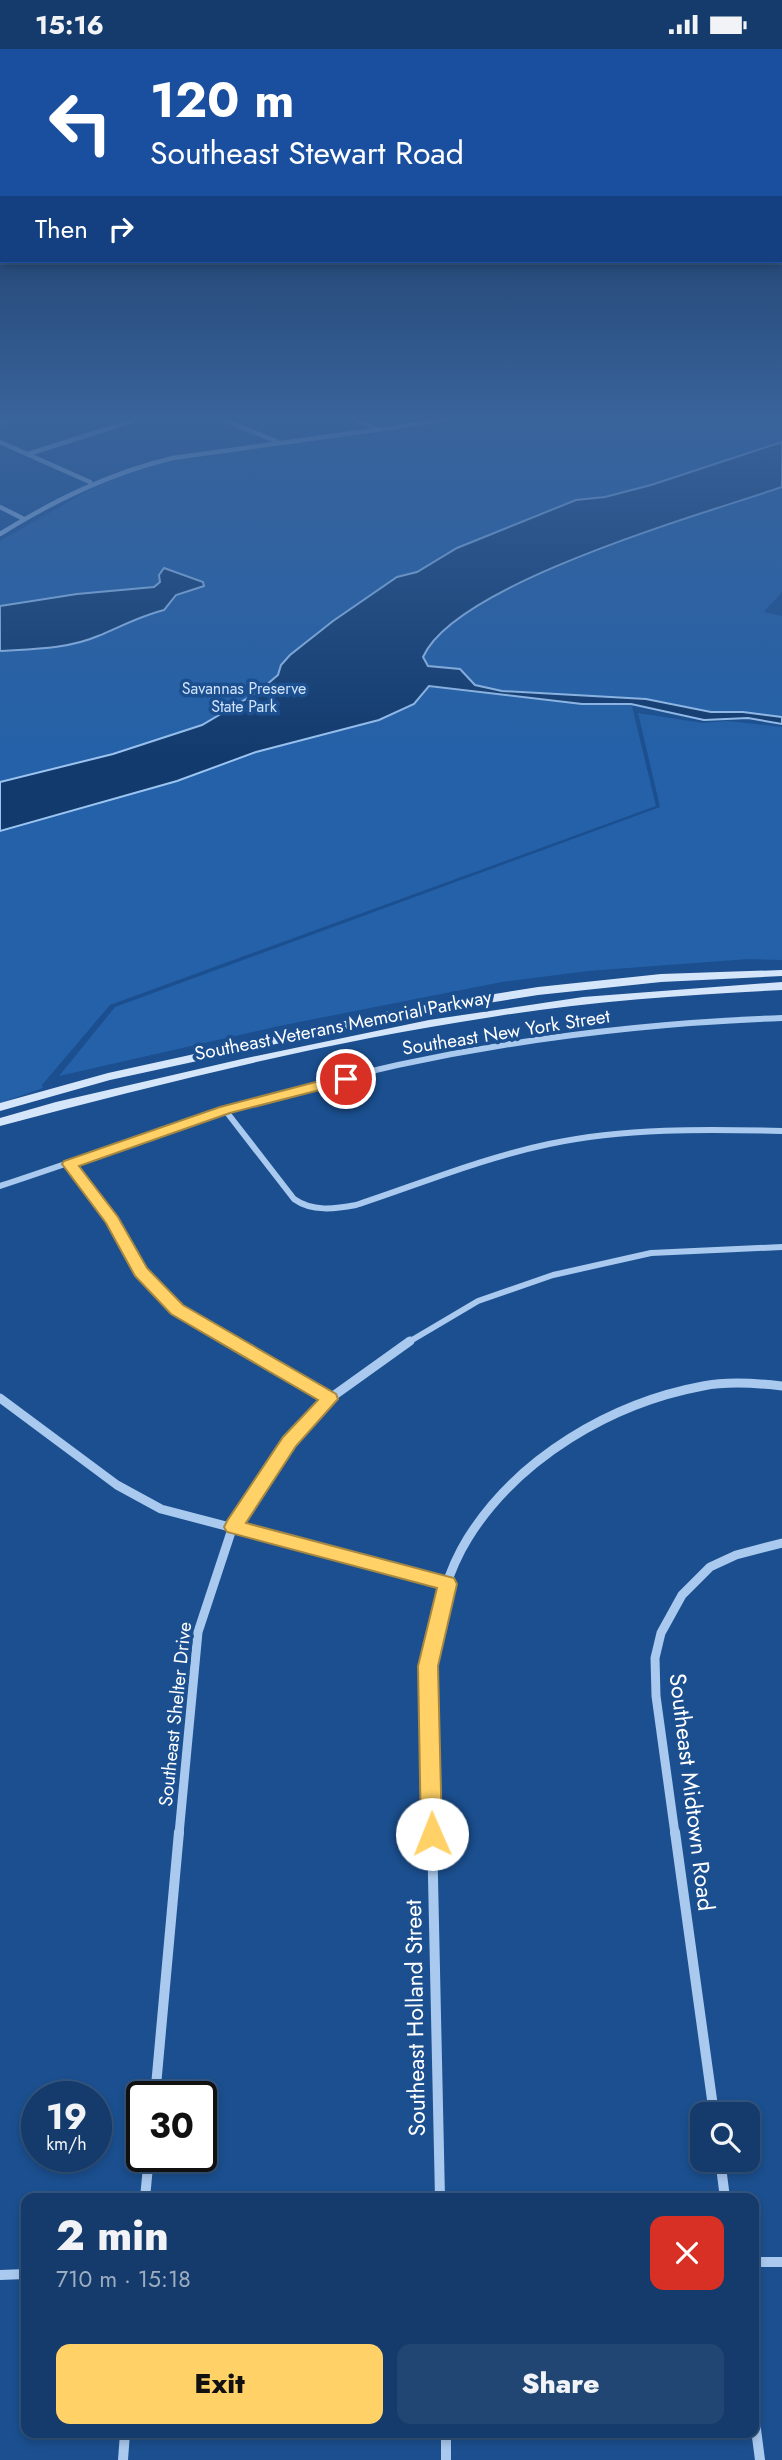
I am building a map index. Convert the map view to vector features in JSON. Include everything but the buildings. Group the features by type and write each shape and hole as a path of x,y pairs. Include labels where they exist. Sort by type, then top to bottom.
{"main road":[{"name":"Southeast Veterans Memorial Parkway","path":"0,1107 108,1077 395,1014 538,991 661,978 782,973"},
{"name":"Southeast Veterans Memorial Parkway","path":"0,1122 56,1106 409,1027 553,1004 676,991 782,986"}],"street":[{"name":"Southeast New York Street","path":"0,1187 225,1110 395,1066 485,1048 723,1019 782,1018"},
{"path":"225,1110 279,1184 298,1203 326,1209 354,1207 393,1191 491,1159 570,1140 666,1131 782,1131"},
{"path":"69,1164 112,1220 141,1272 177,1310 330,1399"},
{"name":"Southeast Shelter Drive","path":"156,2081 198,1632 233,1527 290,1441 330,1399 402,1346 478,1301 553,1275 651,1253 782,1247"},
{"name":"Southeast Holland Street","path":"440,2193 428,1666 448,1584 467,1539 528,1468 581,1430 652,1401 703,1386 782,1386"},
{"path":"0,1398 117,1485 161,1509 448,1584"},
{"name":"Southeast Midtown Road","path":"711,2102 656,1696 655,1656 664,1625 682,1596 709,1567 753,1549 782,1543"},
{"path":"145,2193 147,2172"},
{"path":"722,2172 724,2193"},
{"path":"759,2262 782,2262"},
{"path":"0,2275 21,2274"},
{"path":"123,2460 125,2438"},
{"path":"446,2438 446,2460"},
{"path":"758,2438 761,2460"}],"green space":[{"name":"Savannas Preserve State Park","path":"15,533 782,533 782,592 764,612 782,616 782,721 631,702 656,806 110,1005 42,1085 43,1088 0,1103 0,541"},
{"path":"638,713 703,723 727,721 782,727 782,960 749,959 588,971 502,982 279,1026 59,1076 115,1007 660,807"}],"shaded area":[{"path":"495,533 643,533 530,578 482,603 445,630 423,657 428,666 460,669 475,685 502,691 646,699 711,712 743,712 782,717 782,724 748,718 704,720 631,704 582,704 429,686 414,704 379,720 256,752 177,781 0,831 0,782 113,754 202,725 258,692 278,675 281,665 290,655 333,621 397,577 417,572 457,548"},
{"path":"164,568 203,582 204,586 176,595 164,610 75,644 0,651 0,606 77,594 154,587 160,582 159,575"}],"route":[{"path":"346,1079 225,1110 69,1164 112,1220 141,1272 177,1310 330,1399 290,1441 233,1527 448,1584 428,1666 432,1834"}]}
